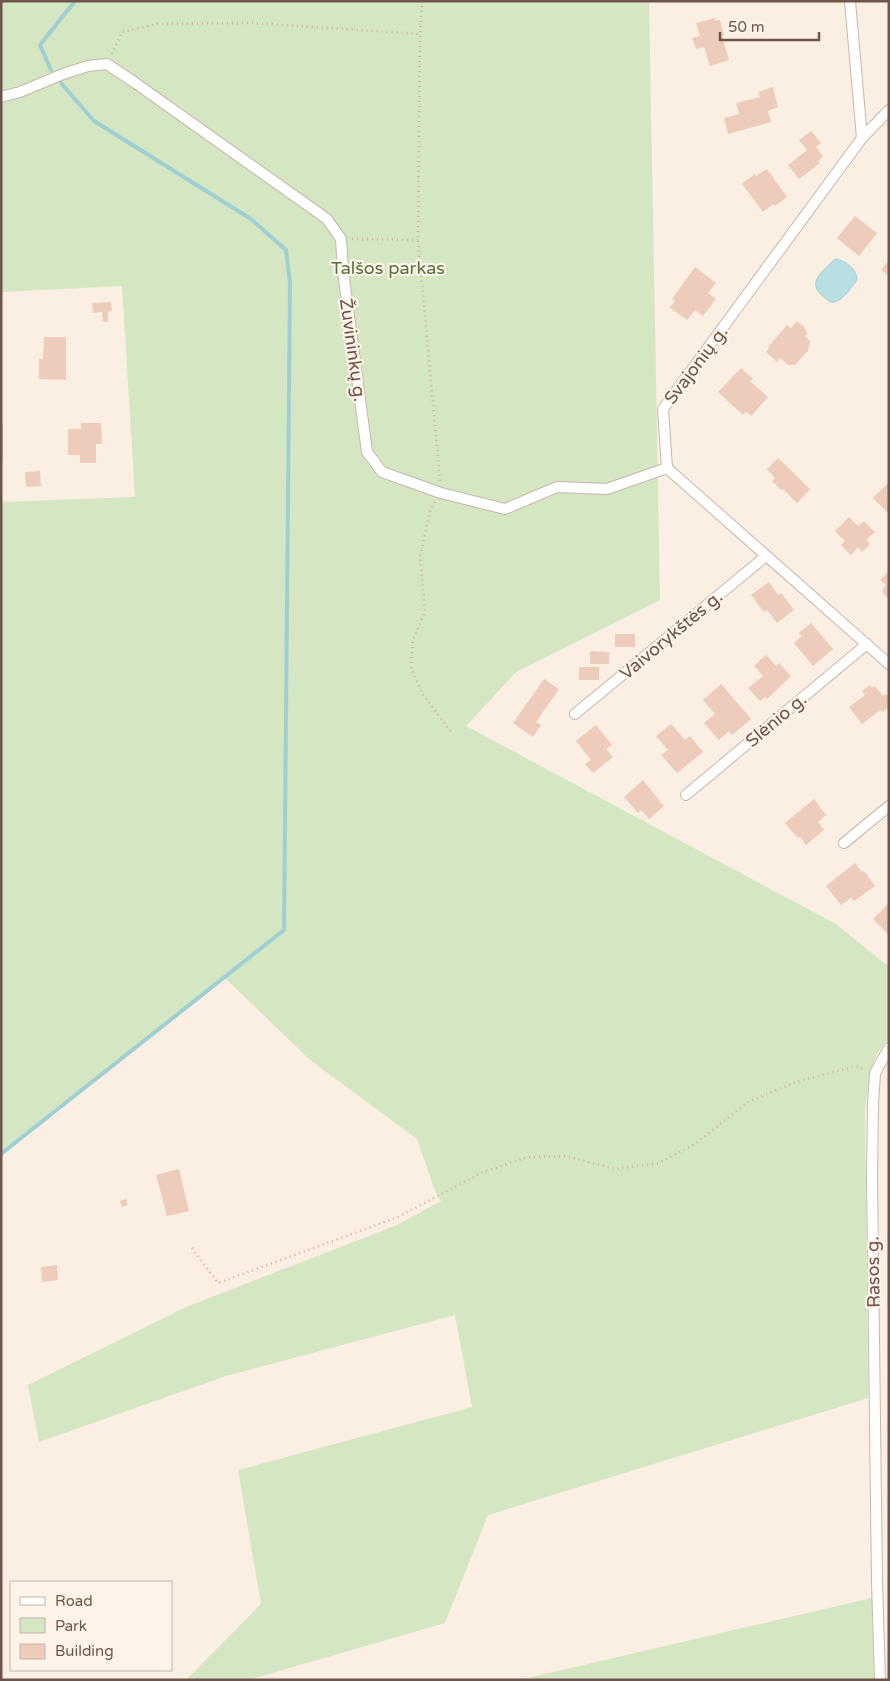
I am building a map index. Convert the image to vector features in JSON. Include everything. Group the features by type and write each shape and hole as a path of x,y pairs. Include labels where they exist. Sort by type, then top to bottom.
{"street":[{"path":"850,1 862,138"},
{"path":"1,97 20,92 88,66 107,64 327,218 341,239"},
{"name":"Svajonių g.","path":"667,468 663,409 862,138 889,110"},
{"name":"Žuvininkų g.","path":"341,239 343,271 366,452 382,472 441,493 505,509 557,487 607,490 667,468"},
{"path":"667,468 889,664"},
{"name":"Vaivorykštės g.","path":"575,714 766,556"},
{"name":"Slėnio g.","path":"686,795 867,644"},
{"path":"844,843 889,806"},
{"name":"Rasos g.","path":"880,1680 872,1178 873,1104 875,1073 889,1048"}],"path":[{"path":"422,1 418,240 441,493 430,511 420,557 425,611 413,640 411,668 422,693 450,732"},
{"path":"107,64 122,32 157,24 252,23 420,34"},
{"path":"341,239 418,240"},
{"path":"192,1248 218,1283 398,1217 483,1172 528,1157 566,1156 615,1169 658,1163 695,1144 748,1102 796,1082 856,1066 875,1073"}],"green space":[{"name":"Talšos parkas","path":"1,1 649,1 660,600 516,672 466,726 836,924 889,967 889,1038 877,1053 870,1072 865,1109 868,1398 488,1515 445,1623 248,1680 186,1680 261,1604 238,1470 472,1407 455,1315 226,1376 39,1442 28,1385 186,1307 397,1225 441,1201 435,1191 417,1139 310,1060 224,977 1,1154 1,502 135,497 122,286 1,292"},
{"path":"872,1598 874,1680 519,1680"}],"water":[{"path":"835,259 843,261 850,266 855,272 857,280 838,301 830,302 819,292 816,282 821,273"}],"building":[{"path":"715,18 715,21 720,20 724,35 722,36 729,60 710,66 704,47 696,49 692,38 700,36 696,23"},
{"path":"773,87 778,107 768,111 771,122 728,134 724,118 739,114 736,103 760,97 758,92"},
{"path":"811,131 821,143 816,147 823,156 818,161 820,163 799,179 788,165 807,150 799,140"},
{"path":"767,169 787,197 763,212 742,184 755,174 756,176"},
{"path":"855,216 877,233 859,256 837,238"},
{"path":"889,260 889,276 881,270"},
{"path":"695,267 716,283 708,293 716,299 703,316 695,310 687,320 670,308 675,301 672,299"},
{"path":"111,302 112,311 108,312 108,322 103,322 102,312 93,313 92,303"},
{"path":"797,321 805,328 807,334 805,336 810,341 808,351 795,365 788,365 780,358 777,362 766,352 768,347 787,325 791,328"},
{"path":"44,337 66,337 66,380 39,379 39,359 43,359"},
{"path":"741,368 753,379 750,381 768,397 751,416 746,411 743,415 718,392"},
{"path":"81,423 101,423 102,444 96,444 96,463 80,463 80,455 68,455 68,429 81,429"},
{"path":"1,424 3,424 3,462 1,462"},
{"path":"778,458 810,489 797,503 772,481 775,478 767,469"},
{"path":"40,471 41,486 26,487 25,472"},
{"path":"887,484 889,486 889,514 873,498"},
{"path":"849,517 858,526 864,521 875,532 866,540 870,544 862,552 858,547 851,555 841,545 845,541 835,531"},
{"path":"889,571 889,599 883,593 886,585 880,580"},
{"path":"769,582 778,595 781,593 794,610 777,623 767,610 764,612 751,595"},
{"path":"811,623 833,649 813,666 794,643 802,636 799,633"},
{"path":"615,634 635,634 635,647 615,647"},
{"path":"590,651 609,652 609,664 590,664"},
{"path":"766,655 776,666 779,663 791,676 767,699 765,697 760,701 748,688 763,676 754,666"},
{"path":"579,667 599,667 599,680 579,680"},
{"path":"544,679 559,689 536,722 541,725 533,737 513,723"},
{"path":"721,684 751,719 732,735 729,731 719,740 704,723 715,714 703,700"},
{"path":"870,685 872,688 875,686 883,696 886,694 889,698 889,707 882,712 880,710 862,724 849,707 865,695 862,691"},
{"path":"671,724 685,740 690,736 703,752 677,773 661,755 668,750 656,736"},
{"path":"596,725 612,745 606,749 613,757 593,773 585,764 591,760 576,741"},
{"path":"643,780 664,806 649,819 641,810 638,813 624,797"},
{"path":"814,799 826,815 818,822 824,830 806,845 785,823"},
{"path":"855,863 862,872 864,871 875,886 854,901 851,898 841,905 826,886"},
{"path":"889,903 889,935 873,919"},
{"path":"179,1169 189,1211 167,1216 156,1175"},
{"path":"126,1199 128,1205 122,1207 120,1201"},
{"path":"57,1265 58,1280 42,1282 41,1267"}],"waterway":[{"path":"51,70 40,45 75,1"},
{"path":"1,1154 284,930 290,282 286,250 251,219 94,121 61,83"}]}
